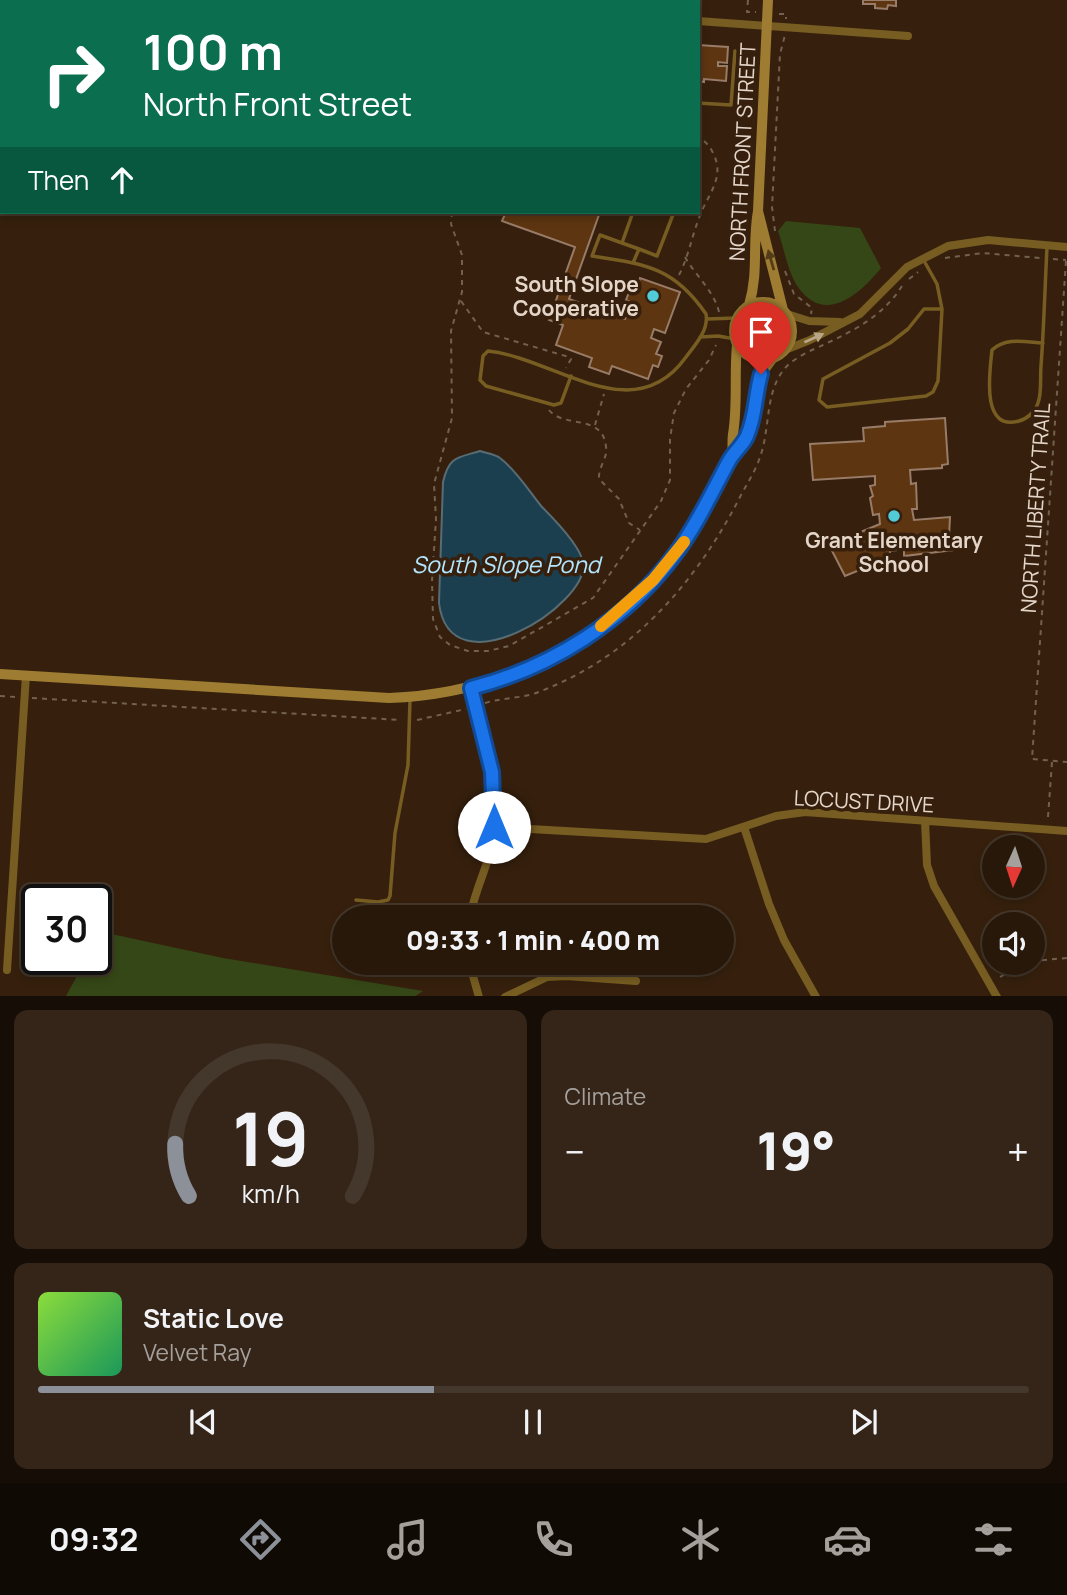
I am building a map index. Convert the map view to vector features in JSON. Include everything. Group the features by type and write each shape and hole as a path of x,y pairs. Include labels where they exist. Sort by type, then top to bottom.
{"main road":[{"name":"NORTH FRONT STREET","path":"749,305 756,278 754,229 758,211 768,0"},
{"path":"0,674 335,697 410,697 471,688 523,670 565,650 633,601 678,551 732,455 747,437 761,374 774,358 785,350 792,335 758,211"},
{"path":"732,455 737,417 734,326 737,318 749,305 766,302 785,312"},
{"path":"736,342 749,356 765,360 774,358"}],"street":[{"path":"700,21 908,36"},
{"path":"785,350 832,330 840,322 870,307 895,277 922,257 967,242 1067,247"},
{"path":"785,312 808,321 840,322"},
{"path":"7,970 26,676"},
{"path":"471,688 492,772 494,827 474,905"},
{"name":"LOCUST DRIVE","path":"494,827 706,839 790,813 805,812 1067,831"},
{"path":"925,821 927,865 934,886 995,995"},
{"path":"744,827 779,928 816,996"},
{"path":"473,975 479,996"},
{"path":"505,996 547,977 636,981"}],"lane":[{"path":"700,103 731,105 735,51"},
{"path":"622,243 632,214"},
{"path":"673,214 656,256 600,235 592,256 649,265 681,284 707,319"},
{"path":"1043,343 999,343 992,350 988,389 994,412 1000,420 1022,421 1032,414 1038,403 1043,343 1047,245"},
{"path":"633,263 639,249"},
{"path":"922,257 937,284 942,309 937,381 933,392 926,396 839,406 822,405 819,400 819,387 828,374 890,343 908,329 923,309 942,309"},
{"path":"707,319 737,318"},
{"path":"571,376 561,402 549,404 482,383 480,375 485,352 495,351 518,357 564,373 605,389 625,391 659,383 671,376 700,337 707,319"},
{"path":"700,337 718,336 736,342"},
{"path":"356,900 378,902 388,900 390,896 395,833 408,765 410,697"}],"path":[{"path":"748,0 747,12 786,14 780,54 772,207 775,232"},
{"path":"680,273 702,210 718,176 717,162 712,150 700,139"},
{"path":"452,214 451,223 462,255 460,300 451,331 452,418 434,484 436,519 433,619 440,637 450,645 468,651 488,651 509,646 593,598 661,501 670,480 670,439 674,413 686,389 715,351 718,336"},
{"path":"685,257 715,298 720,318"},
{"name":"NORTH LIBERTY TRAIL","path":"1052,761 1032,759 1066,260"},
{"path":"783,266 788,279"},
{"path":"460,300 465,302 483,332 569,357 571,359 564,373"},
{"path":"605,389 595,426 607,448 598,472 600,482 619,499 629,523 641,531"},
{"path":"549,404 549,410 554,416 595,426"},
{"path":"0,696 416,721 476,706"},
{"path":"1048,817 1052,761 1067,762"},
{"path":"1045,960 1067,958"},
{"path":"1000,977 1004,975"}],"green space":[{"path":"786,221 860,228 881,268 863,287 842,302 820,304 808,298 792,275 778,231"},
{"path":"112,934 223,958 423,991 416,996 66,996 77,975 112,975"}],"water":[{"name":"South Slope Pond","path":"480,451 498,457 511,468 572,541 583,563 579,580 565,599 518,632 491,641 467,640 449,629 439,603 443,482 448,467 455,459"}],"building":[{"path":"863,0 896,0 896,6 888,5 887,9 875,8 875,4 863,4"},
{"path":"700,45 728,47 727,63 718,62 718,66 727,66 726,81 704,79 704,82 700,81"},
{"name":"South Slope Cooperative","path":"505,214 599,214 569,299 625,319 630,302 626,300 630,290 636,292 640,278 680,292 665,333 654,329 651,338 661,342 656,354 662,356 658,367 653,365 648,379 612,366 609,374 589,367 592,358 556,345 563,325 549,320 575,247 502,221"},
{"path":"945,418 948,464 942,465 942,468 910,470 911,484 916,483 917,509 912,509 914,520 950,517 949,537 952,537 953,550 904,556 904,549 890,551 889,558 845,576 829,545 880,524 879,514 873,515 870,498 873,496 870,486 875,485 875,476 813,480 810,444 864,441 863,428 885,426 885,422"}],"slow traffic":[{"path":"601,626 633,601 666,567 684,542"}],"place":[{"name":"South Slope Cooperative","path":"653,296"},
{"name":"Grant Elementary School","path":"894,516"}],"route":[{"path":"494,827 492,772 471,688 545,661 582,640 633,601 666,567 708,502 732,455 747,437 761,374"}]}
